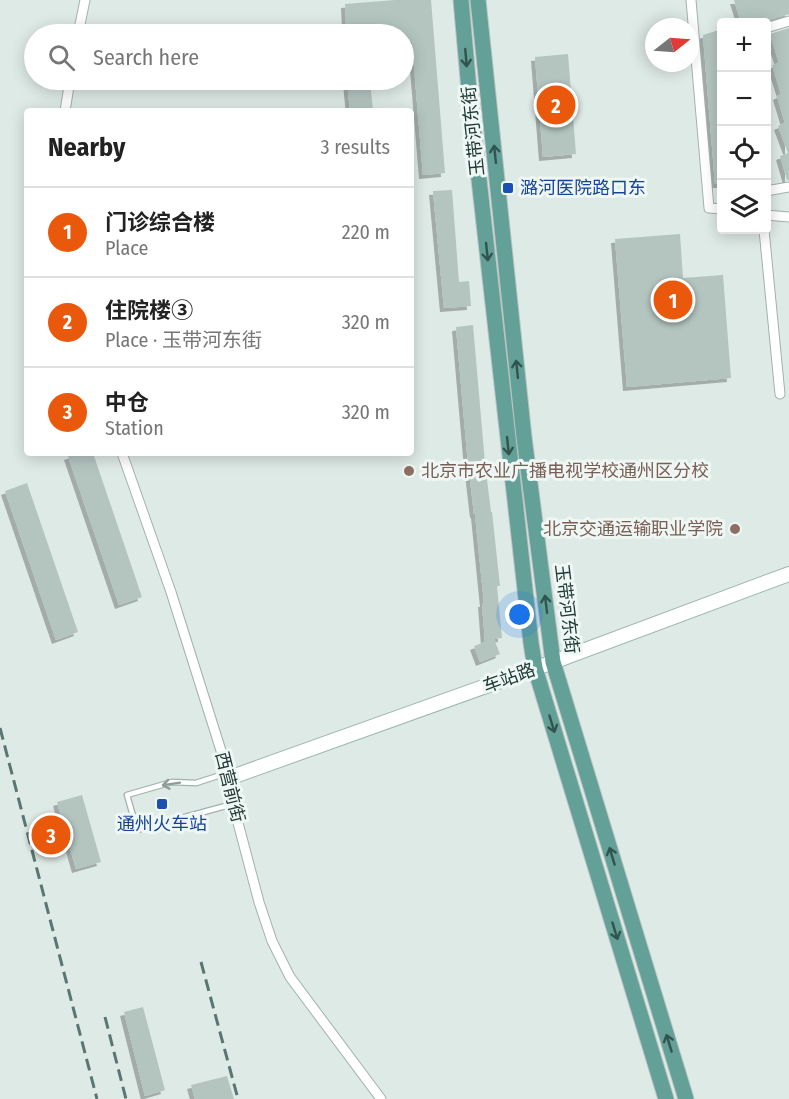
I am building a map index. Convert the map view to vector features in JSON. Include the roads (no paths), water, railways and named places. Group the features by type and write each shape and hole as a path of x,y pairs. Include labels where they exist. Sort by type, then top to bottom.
{"main road":[{"name":"玉带河东街","path":"461,0 511,474 535,668 666,1099"},
{"name":"玉带河东街","path":"478,0 524,437 553,662 686,1099"}],"street":[{"path":"80,24 85,0"},
{"path":"691,0 709,208 717,209"},
{"path":"771,26 789,21"},
{"path":"65,108 68,90"},
{"path":"771,190 789,187"},
{"path":"771,215 789,217"},
{"path":"764,234 780,394"},
{"name":"西营前街","path":"123,456 171,592 224,757 259,902 272,941 290,977 381,1099"},
{"name":"车站路","path":"228,776 553,662 789,574"}],"lane":[{"path":"228,776 196,783 172,782 127,795 137,830 234,804"}],"railway":[{"path":"0,728 97,1099"},
{"path":"201,962 238,1099"},
{"path":"105,1017 126,1099"}],"place":[{"name":"住院楼③","path":"556,105"},
{"name":"潞河医院路口东","path":"508,188"},
{"name":"门诊综合楼","path":"673,300"},
{"name":"北京市农业广播电视学校通州区分校","path":"409,471"},
{"name":"北京交通运输职业学院","path":"735,529"},
{"name":"通州火车站","path":"162,804"},
{"name":"中仓","path":"51,835"}]}
